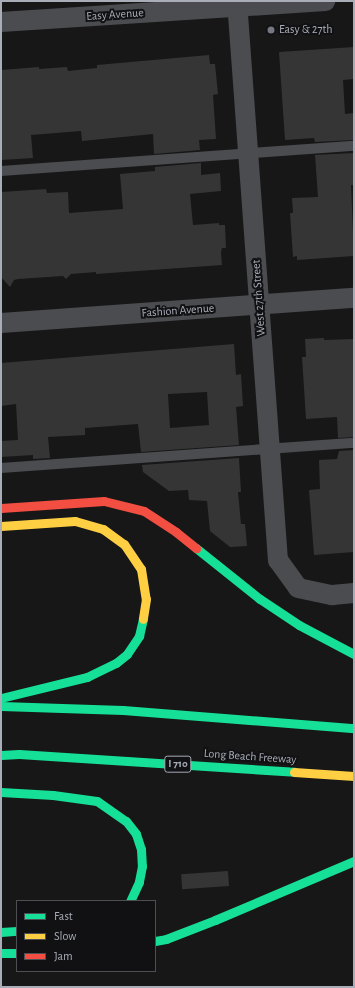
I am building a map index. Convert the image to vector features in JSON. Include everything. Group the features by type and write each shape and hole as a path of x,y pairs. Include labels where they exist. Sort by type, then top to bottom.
{"highway":[{"path":"1,508 104,501 144,511 176,532 266,604 299,626 354,654"},
{"path":"1,526 75,521 103,530 124,544 134,558 141,570 146,599 145,613 139,636 127,654 116,663 87,677 1,698"},
{"path":"1,706 123,710 354,728"},
{"name":"Long Beach Freeway","path":"1,755 19,754 354,776"},
{"path":"1,792 53,795 97,801 111,809 126,821 136,834 141,849 142,866 139,882 130,900"},
{"path":"156,941 166,939 215,920 354,861"},
{"path":"1,932 16,931"},
{"path":"1,953 16,953"}],"street":[{"name":"Easy Avenue","path":"1,22 237,4 325,1"},
{"name":"West 27th Street","path":"237,4 278,560 298,588 332,595 354,593"},
{"name":"Fashion Avenue","path":"1,323 260,306 354,298"}],"lane":[{"path":"1,171 354,146"},
{"path":"1,468 354,443"}],"building":[{"path":"354,47 354,79 343,80 345,114 354,113 354,140 315,142 314,138 285,140 279,52"},
{"path":"209,55 210,64 215,64 218,94 213,95 216,139 199,140 200,150 154,154 153,134 82,141 81,131 31,135 33,158 1,160 1,70 39,67 39,69 67,67 68,71 97,68 97,65"},
{"path":"354,153 354,181 353,185 351,185 354,256 297,260 297,256 293,257 290,213 293,213 292,198 318,197 315,155"},
{"path":"201,163 201,175 220,173 221,191 190,194 193,225 219,223 219,225 225,225 226,248 222,248 221,252 222,265 96,274 96,272 71,274 66,279 63,276 18,279 14,280 10,287 1,277 1,192 46,189 47,193 68,192 69,213 123,209 120,174 155,171 155,167"},
{"path":"324,338 324,340 354,339 354,437 338,438 337,417 306,419 302,357 306,357 305,339"},
{"path":"234,344 236,375 241,374 243,406 236,407 239,445 141,452 138,424 85,428 85,435 48,437 50,458 33,459 33,455 1,457 1,441 18,440 16,404 1,406 1,363","holes":["207,392 209,425 170,428 168,394"]},
{"path":"354,450 354,552 314,555 309,490 320,489 319,460 337,459 339,451"},
{"path":"239,458 241,492 238,492 241,524 245,524 247,546 230,547 210,531 207,501 189,500 188,490 169,491 143,472 142,465"},
{"path":"228,871 229,886 182,889 181,874"}],"traffic: fast":[{"path":"196,548 260,599 299,625 354,654"},
{"path":"1,698 87,677 116,663 127,654 139,636 143,619"},
{"path":"1,706 123,710 354,728"},
{"path":"1,755 19,754 294,772"},
{"path":"1,792 53,795 97,801 126,821 136,834 141,849 142,866 139,882 130,900"},
{"path":"156,941 166,939 215,920 354,861"},
{"path":"1,932 16,931"},
{"path":"1,953 16,953"}],"traffic: slow":[{"path":"1,526 75,521 103,529 124,544 141,569 146,599 143,619"},
{"path":"294,772 354,776"}],"traffic: jam":[{"path":"1,508 104,501 144,511 176,532 196,548"}],"place":[{"name":"Easy & 27th","path":"271,30"}]}
